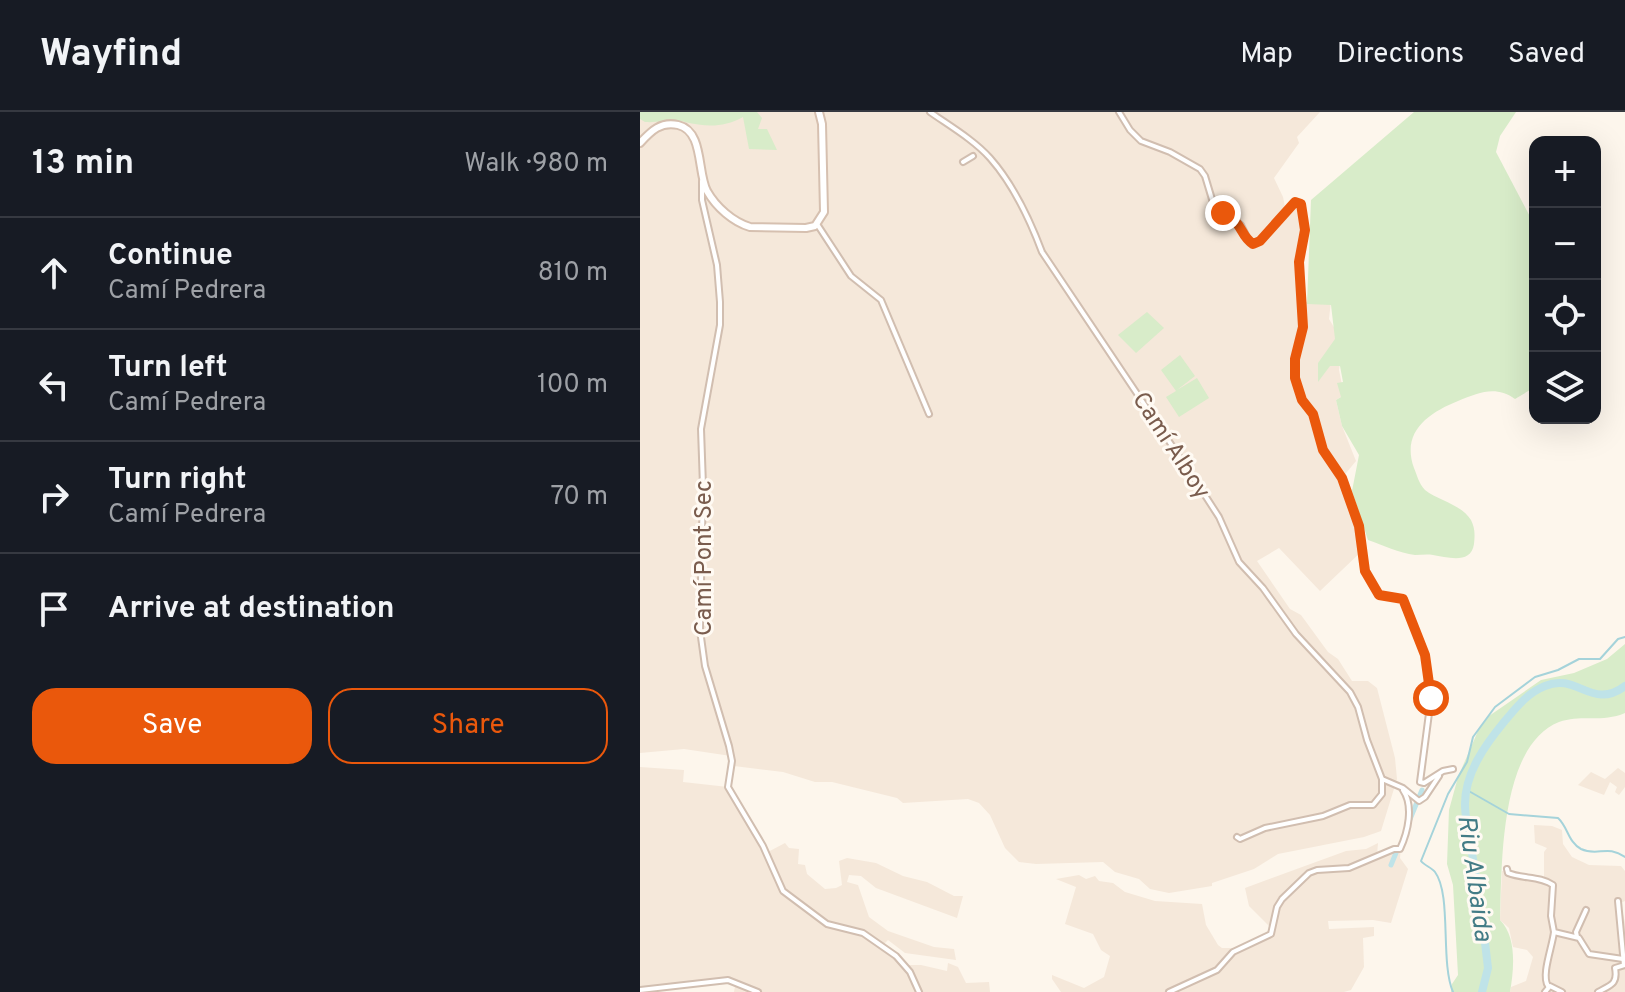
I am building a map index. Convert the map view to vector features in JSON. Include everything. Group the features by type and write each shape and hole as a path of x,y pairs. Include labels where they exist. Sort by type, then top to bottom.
{"main road":[{"path":"640,143 653,129 674,124 684,127 692,133 706,190 720,208 742,225 767,229 806,228 817,224 824,212 825,180 819,112"}],"street":[{"name":"Camí Alboy","path":"930,112 989,157 1004,177 1034,229 1042,252 1219,517 1239,562 1263,588 1296,634 1350,692 1382,779"},
{"path":"1119,112 1141,141 1170,152 1200,169 1214,206 1241,225 1250,243 1260,241 1295,202 1301,204 1305,230 1299,262 1303,327 1295,359 1295,378 1302,400 1313,414 1323,450 1342,478 1361,534 1365,571 1379,595 1403,599 1425,655 1431,705 1420,782 1453,769"},
{"path":"963,162 973,156"},
{"name":"Camí Pont Sec","path":"703,179 700,184 702,200 717,265 720,325 701,429 700,630 705,666 732,761 728,787 763,846 783,891 827,924 863,933 896,956 910,972 919,992"},
{"path":"817,224 851,276 881,300 929,414"},
{"path":"1237,837 1240,839 1265,828 1323,816 1350,805 1373,805 1382,794 1382,779 1399,786 1419,801 1440,774"},
{"path":"1169,992 1217,970 1233,952 1271,934 1277,907 1309,873 1349,868 1400,849 1409,830 1410,802 1399,786"},
{"path":"1507,869 1515,876 1553,885 1551,916 1554,932 1544,974 1546,989 1562,992"},
{"path":"1618,901 1624,963"},
{"path":"1577,937 1576,932 1586,910"},
{"path":"1554,932 1582,940 1589,954 1624,963"},
{"path":"1598,992 1617,981 1616,967 1624,963"},
{"path":"640,990 728,980 758,992"}],"shaded area":[{"path":"640,112 1320,112 1297,137 1299,143 1274,178 1285,207 1297,199 1304,202 1303,302 1331,301 1329,319 1343,342 1339,370 1344,395 1336,400 1356,461 1342,478 1359,526 1363,550 1320,591 1279,548 1257,561 1290,609 1301,615 1352,681 1368,681 1377,688 1395,758 1397,779 1381,831 1278,854 1254,869 1212,883 1212,886 1169,893 1150,889 1139,879 1115,872 1103,862 1019,862 1005,848 990,815 979,803 968,799 903,803 897,798 832,782 815,782 783,772 734,766 735,758 731,756 684,749 640,753"},
{"path":"640,767 684,770 683,782 728,787 766,853 785,843 789,848 799,849 798,864 805,865 807,874 825,889 842,885 839,861 847,858 876,863 954,896 963,896 957,918 876,888 861,876 849,875 847,882 858,885 869,917 888,931 934,947 954,949 956,960 905,953 888,940 883,945 905,965 947,971 948,963 958,967 966,983 989,982 990,992 760,992 749,989 748,992 734,992 735,986 728,980 640,990"},
{"path":"1618,768 1625,773 1625,787 1619,795 1615,792 1617,787 1610,782 1604,795 1578,785 1591,772 1605,779"},
{"path":"1534,825 1562,830 1563,844 1572,857 1589,865 1621,866 1625,871 1625,901 1620,903 1625,922 1625,992 1510,992 1511,987 1526,981 1533,957 1527,950 1513,947 1509,928 1500,920 1502,871 1544,878 1544,852 1547,848 1535,843"},
{"path":"1378,843 1377,855 1401,847 1400,858 1408,869 1391,923 1373,920 1328,921 1329,929 1374,927 1374,936 1363,938 1364,967 1351,990 1061,992 1052,979 1052,975 1084,988 1104,977 1110,956 1101,950 1093,934 1065,924 1076,887 1056,879 1095,876 1099,881 1113,883 1125,892 1155,901 1202,904 1206,925 1218,945 1235,948 1263,939 1270,927 1249,906 1245,888 1346,851 1366,849"}],"green space":[{"path":"640,112 757,112 762,118 758,129 767,129 777,150 749,149 743,117 721,125 707,126 675,121 645,122 640,119"},
{"path":"1414,112 1516,112 1500,136 1496,152 1529,215 1529,391 1515,399 1501,392 1487,392 1447,406 1427,418 1414,434 1411,444 1414,468 1423,488 1462,510 1472,523 1475,538 1468,555 1451,558 1415,555 1368,540 1352,491 1359,455 1342,426 1336,400 1341,397 1337,383 1343,382 1340,366 1330,366 1318,382 1318,363 1335,339 1331,305 1307,304 1311,200"},
{"path":"1147,312 1164,328 1136,353 1118,335"},
{"path":"1180,355 1195,376 1177,390 1197,378 1209,398 1179,417 1166,397 1176,391 1161,370"},
{"path":"1625,644 1625,713 1608,718 1559,722 1539,735 1525,755 1514,781 1504,840 1500,920 1512,944 1510,992 1451,992 1458,975 1453,885 1447,864 1449,810 1458,777 1478,731 1489,716 1541,680 1574,673 1607,659"}],"waterway":[{"path":"1453,992 1447,964 1445,912 1440,883 1435,872 1421,861 1448,794 1467,762 1473,737 1495,707 1535,677 1579,659 1600,659 1618,639 1625,637"},
{"name":"Riu Albaida","path":"1482,992 1488,968 1465,811 1472,770 1504,722 1522,701 1539,689 1556,683 1603,695 1625,686"},
{"path":"1408,824 1422,790"},
{"path":"1467,790 1509,814 1558,818 1581,849 1613,851 1625,857"},
{"path":"1391,865 1398,848"}],"route":[{"path":"1223,213 1241,225 1247,240 1253,244 1260,241 1295,202 1303,208 1305,230 1299,262 1303,327 1294,368 1297,388 1313,414 1323,450 1342,478 1359,526 1362,561 1370,581 1379,595 1403,599 1425,655 1431,698"}]}
